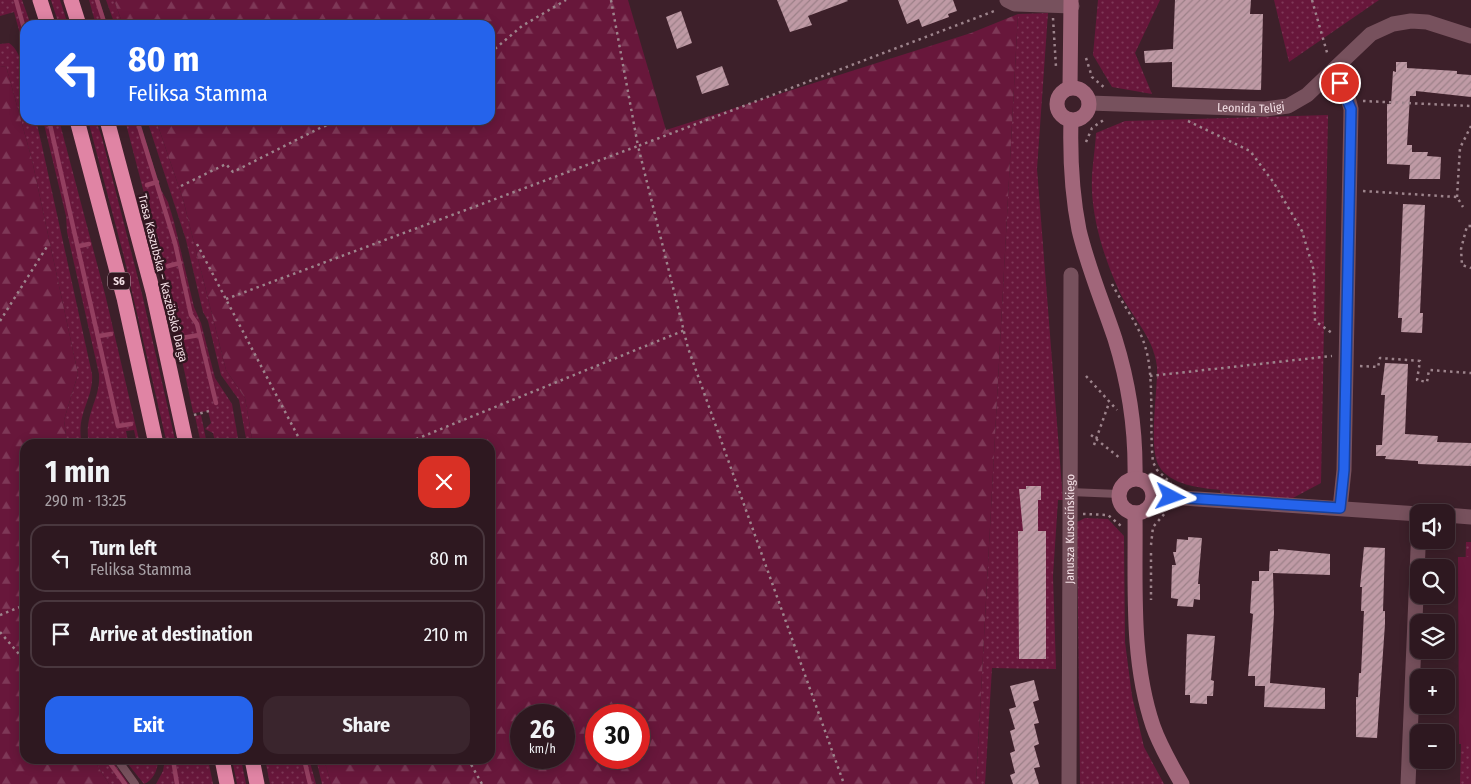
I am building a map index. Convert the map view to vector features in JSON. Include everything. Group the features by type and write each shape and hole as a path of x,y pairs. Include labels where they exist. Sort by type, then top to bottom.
{"highway":[{"path":"40,0 46,20"},
{"path":"71,0 77,20"},
{"name":"S6","path":"78,125 124,298 155,439"},
{"name":"Trasa Kaszubska – Kaszëbskô Darga","path":"108,125 153,292 185,439"},
{"path":"223,764 227,784"},
{"path":"253,764 257,784"}],"street":[{"path":"1011,2 1072,2 1070,88"},
{"name":"Leonida Teligi","path":"1089,103 1265,109 1288,106 1308,95 1334,72 1371,34 1393,24 1411,21 1427,22 1471,36"},
{"path":"1334,72 1351,109 1344,470 1340,508"},
{"path":"1070,88 1083,92 1089,103 1084,116 1071,120 1060,114 1057,101 1064,90 1070,88"},
{"path":"1071,120 1073,183 1079,229 1128,387 1135,478"},
{"name":"Janusza Kusocińskiego","path":"1069,784 1072,275"},
{"path":"1135,478 1146,482 1150,486 1153,496 1149,507 1136,513 1125,509 1119,494 1123,485 1135,478"},
{"path":"1153,496 1410,513"},
{"path":"1136,513 1137,638 1144,694 1164,754 1182,784"},
{"path":"1455,516 1471,517"},
{"path":"1408,784 1418,549"}],"lane":[{"path":"1070,492 1119,494"},
{"path":"121,764 135,784"}],"path":[{"path":"495,49 522,26 566,0"},
{"path":"611,0 638,146 688,348 844,784"},
{"path":"1312,0 1334,72"},
{"path":"226,299 638,146 1011,2"},
{"path":"1348,100 1471,106"},
{"path":"1186,120 1250,151 1274,182 1302,231 1314,270 1315,321 1346,354 1378,367 1380,358 1420,361 1417,380 1427,382 1429,370 1471,373"},
{"path":"181,186 226,164 233,172 328,125"},
{"path":"1463,207 1457,196 1460,148 1471,126"},
{"path":"1350,190 1457,196"},
{"path":"1471,226 1467,226 1461,249 1462,265 1471,268"},
{"path":"197,244 299,439"},
{"path":"0,321 48,245"},
{"path":"416,439 685,330"},
{"path":"1150,376 1346,354"},
{"path":"1086,376 1109,403 1122,414"},
{"path":"1094,445 1109,403"},
{"path":"194,414 208,412"},
{"path":"1091,435 1126,462"},
{"path":"1070,516 1078,514 1108,515 1126,530 1136,530"},
{"path":"0,616 20,607"},
{"path":"0,632 20,655"},
{"path":"471,764 482,784"}],"green space":[{"path":"0,0 22,0 29,20 20,20 20,34 14,12 0,16"},
{"path":"51,0 60,0 66,20 57,20"},
{"path":"89,0 99,0 105,20 95,20"},
{"path":"106,0 114,0 121,20 113,20"},
{"path":"114,0 628,0 666,130 971,33 1018,14 976,784 331,784 325,764 495,764 495,439 252,439 245,398 226,370 183,199 158,125 495,125 495,20 121,20"},
{"path":"1098,0 1160,0 1135,53 1152,94 1112,87 1093,55"},
{"path":"1274,0 1379,0 1289,62"},
{"path":"1048,13 1037,169 1063,500 1058,500 1053,576 1056,669 992,668 985,784 976,784 1018,14"},
{"path":"9,43 20,57 20,117 6,66 0,67 0,44"},
{"path":"6,66 20,117 20,125 22,125 32,160 78,374 64,420 66,439 20,439 20,764 96,764 109,784 0,784 0,67"},
{"path":"1328,115 1321,483 1291,499 1220,493 1220,490 1195,487 1178,481 1164,472 1159,466 1156,457 1154,446 1157,377 1155,355 1146,335 1127,306 1117,286 1097,226 1092,183 1096,133 1125,121"},
{"path":"22,125 37,125 92,374 92,383 81,424 82,439 66,439 64,420 78,374 32,160"},
{"path":"44,125 60,125 105,294 139,439 136,439 134,430 126,431 128,439 89,439 88,424 99,383 99,374 67,232 66,216"},
{"path":"89,125 98,125 102,138 142,294 175,439 166,439 124,257"},
{"path":"126,125 141,125 161,190 168,202 194,307 201,323 215,378 232,404 238,439 214,439 213,433 205,429 211,423 208,411 193,412 158,247"},
{"path":"149,125 158,125 183,199 226,370 245,398 252,439 246,439 239,400 221,375 208,321 203,312 186,240"},
{"path":"201,415 206,439 200,439 195,416"},
{"path":"1085,518 1108,519 1124,536 1125,642 1132,696 1144,747 1164,784 1080,784 1077,522"},
{"path":"1466,542 1471,542 1471,784 1460,784"},
{"path":"1458,557 1471,557 1471,744 1459,744"},
{"path":"96,764 115,764 129,784 109,784"},
{"path":"128,764 157,764 153,777 144,784"},
{"path":"164,764 209,764 213,784 156,784 163,771"},
{"path":"233,764 242,764 246,784 237,784"},
{"path":"266,764 310,764 316,784 270,784"},
{"path":"317,764 325,764 331,784 322,784"}],"building":[{"path":"777,0 848,1 808,16 812,25 790,32"},
{"path":"898,0 953,0 957,11 948,14 949,17 922,27 919,19 907,24"},
{"path":"1175,0 1251,0 1250,14 1263,14 1261,90 1172,87 1172,62 1145,63 1144,51 1173,49"},
{"path":"681,11 692,43 677,49 666,17"},
{"path":"1396,62 1407,62 1407,68 1457,71 1457,74 1471,75 1471,97 1416,91 1416,96 1410,96 1407,145 1412,145 1412,152 1428,152 1427,156 1441,157 1440,179 1409,179 1410,165 1387,164 1387,104 1391,104 1393,71 1396,72"},
{"path":"722,66 729,85 702,94 696,76"},
{"path":"1403,204 1425,205 1420,313 1423,313 1422,333 1401,332 1402,318 1398,318"},
{"path":"1385,363 1408,364 1405,434 1438,436 1437,442 1471,443 1471,466 1418,464 1418,461 1385,459 1386,456 1376,456 1376,445 1382,445 1385,395 1381,395"},
{"path":"1026,486 1041,486 1041,500 1038,500 1038,531 1046,531 1046,659 1019,659 1018,531 1023,531 1019,489 1026,489"},
{"path":"1188,537 1202,538 1198,584 1200,584 1200,600 1194,599 1193,607 1177,606 1178,599 1171,598 1172,565 1176,565 1173,552 1176,552 1177,539 1188,540"},
{"path":"1364,547 1385,548 1383,611 1385,611 1385,624 1377,738 1356,737 1356,697 1358,697 1359,673 1361,673 1364,611 1361,611 1362,587 1360,587"},
{"path":"1278,549 1330,554 1330,575 1273,573 1274,613 1270,683 1325,688 1325,709 1264,707 1265,686 1255,686 1255,676 1248,676 1253,614 1250,613 1252,581 1259,581 1259,571 1269,571 1270,551 1278,551"},
{"path":"1187,634 1215,636 1211,680 1214,681 1213,696 1207,696 1207,704 1190,703 1190,695 1185,695"},
{"path":"1034,680 1039,700 1033,702 1039,723 1034,724 1039,744 1034,746 1040,767 1034,768 1039,784 1013,784 1010,775 1015,773 1010,753 1015,751 1010,731 1015,729 1009,709 1016,707 1010,686"}],"waterway":[{"path":"16,0 22,20"},
{"path":"97,0 103,20"},
{"path":"50,125 118,426 131,424"},
{"path":"139,125 175,243 191,315 197,324 216,403"},
{"path":"147,185 157,182"},
{"path":"79,246 89,244"},
{"path":"168,266 180,263"},
{"path":"99,336 111,334"},
{"path":"182,338 199,335"},
{"path":"111,764 125,784"},
{"path":"174,764 177,784"},
{"path":"305,764 310,784"}],"route":[{"path":"1171,497 1340,508 1344,470 1351,109 1340,83"}]}
